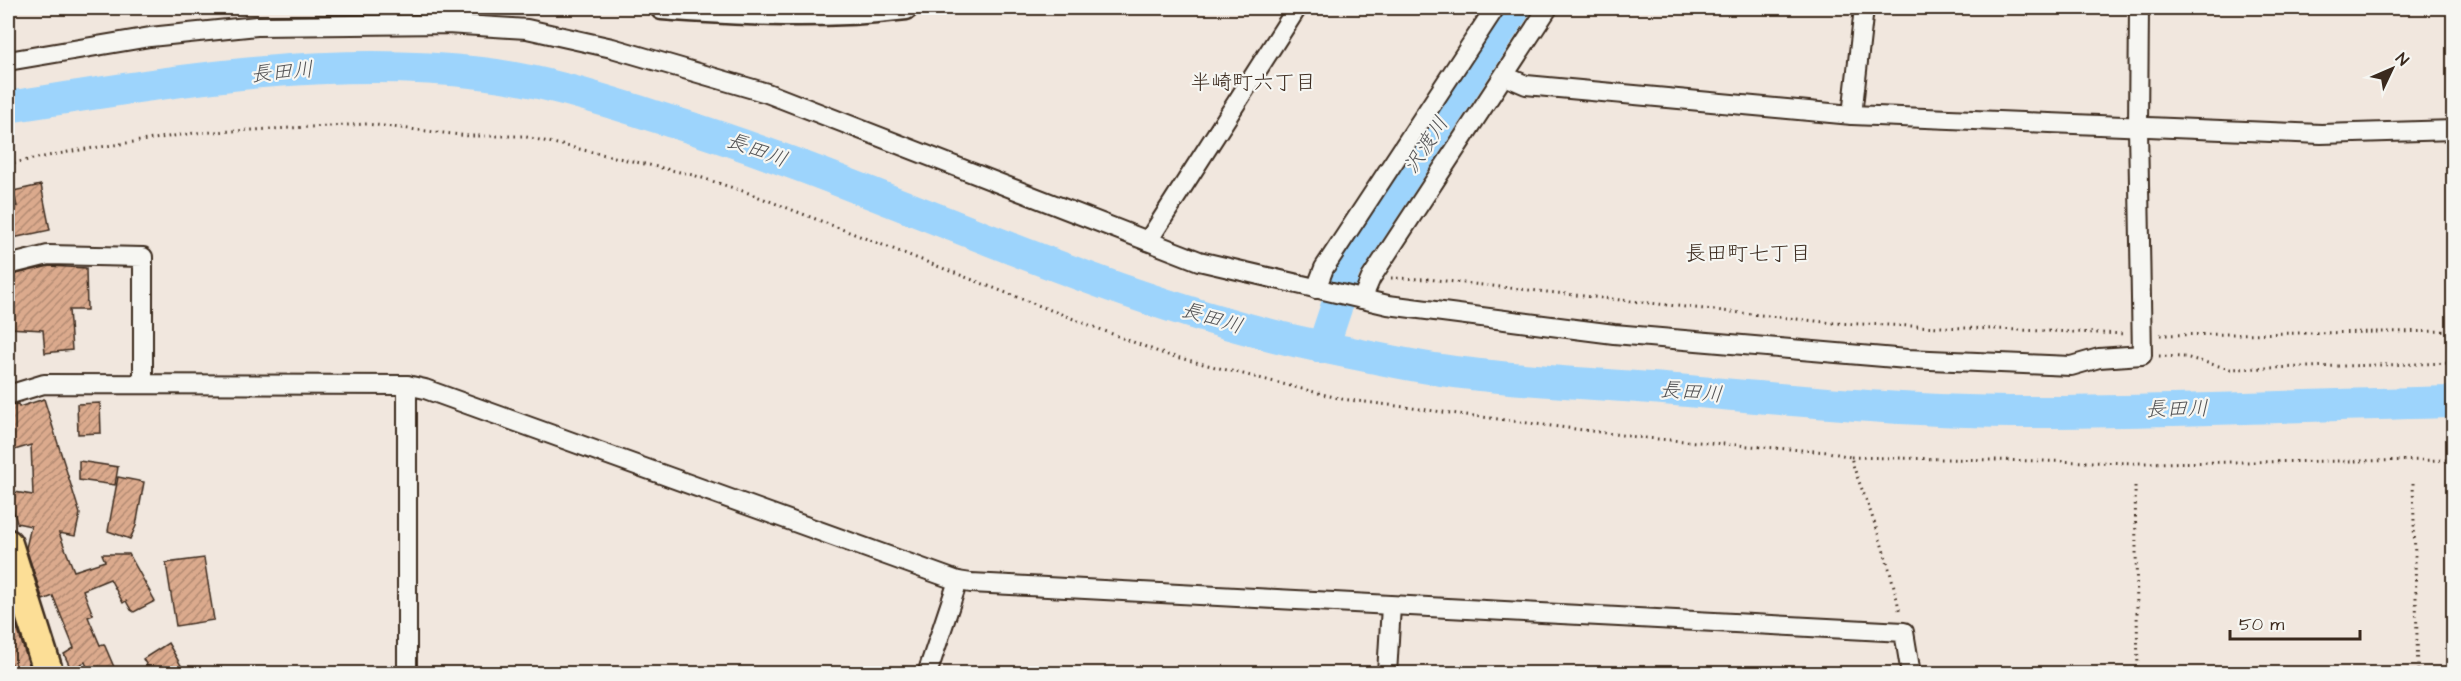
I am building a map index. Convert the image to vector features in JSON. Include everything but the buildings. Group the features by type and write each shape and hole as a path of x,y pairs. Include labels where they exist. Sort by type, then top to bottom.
{"main road":[{"path":"8,544 49,674"}],"street":[{"path":"662,8 785,11 906,8"},
{"path":"1148,241 1297,8"},
{"path":"1316,289 1324,267 1495,8"},
{"path":"1362,299 1371,278 1548,8"},
{"path":"1852,115 1864,8"},
{"path":"8,61 150,37 257,26 425,24 498,25 527,29 612,48 767,93 1199,261 1316,289 1448,315 1614,334 1907,359 2071,366 2099,358 2142,355 2138,128 2139,8"},
{"path":"1505,76 1526,85 1852,115 2321,134 2454,130"},
{"path":"8,265 48,255 143,257 143,384"},
{"path":"8,395 44,384 407,385 436,393 958,581 1904,632 1910,654 1911,674"},
{"path":"407,385 408,674"},
{"path":"927,674 958,581"},
{"path":"1387,674 1391,606"}],"path":[{"path":"8,164 72,151 194,133 270,127 367,124 469,136 522,136 693,176 746,192 1164,354 1342,399 1645,438 1828,452 1851,457 2136,463 2454,460"},
{"path":"1371,278 1427,279 1834,323 2142,335 2454,331"},
{"path":"2142,355 2185,357 2230,369 2454,363"},
{"path":"1851,457 1856,478 1868,503 1896,593 1904,632"},
{"path":"2413,483 2418,674"},
{"path":"2135,486 2138,674"}],"waterway":[{"name":"沢渡川","path":"1341,284 1344,270 1515,8"},
{"name":"長田川","path":"8,107 184,81 303,69 421,68 481,73 531,81 580,94 758,150 1079,275 1161,303 1243,328 1327,348 1429,368 1533,380 1933,410 2134,411 2454,402"},
{"name":"沢渡川","path":"1323,347 1336,308"}],"district":[{"name":"半崎町六丁目","path":"1253,82"},
{"name":"長田町七丁目","path":"1748,253"}]}
